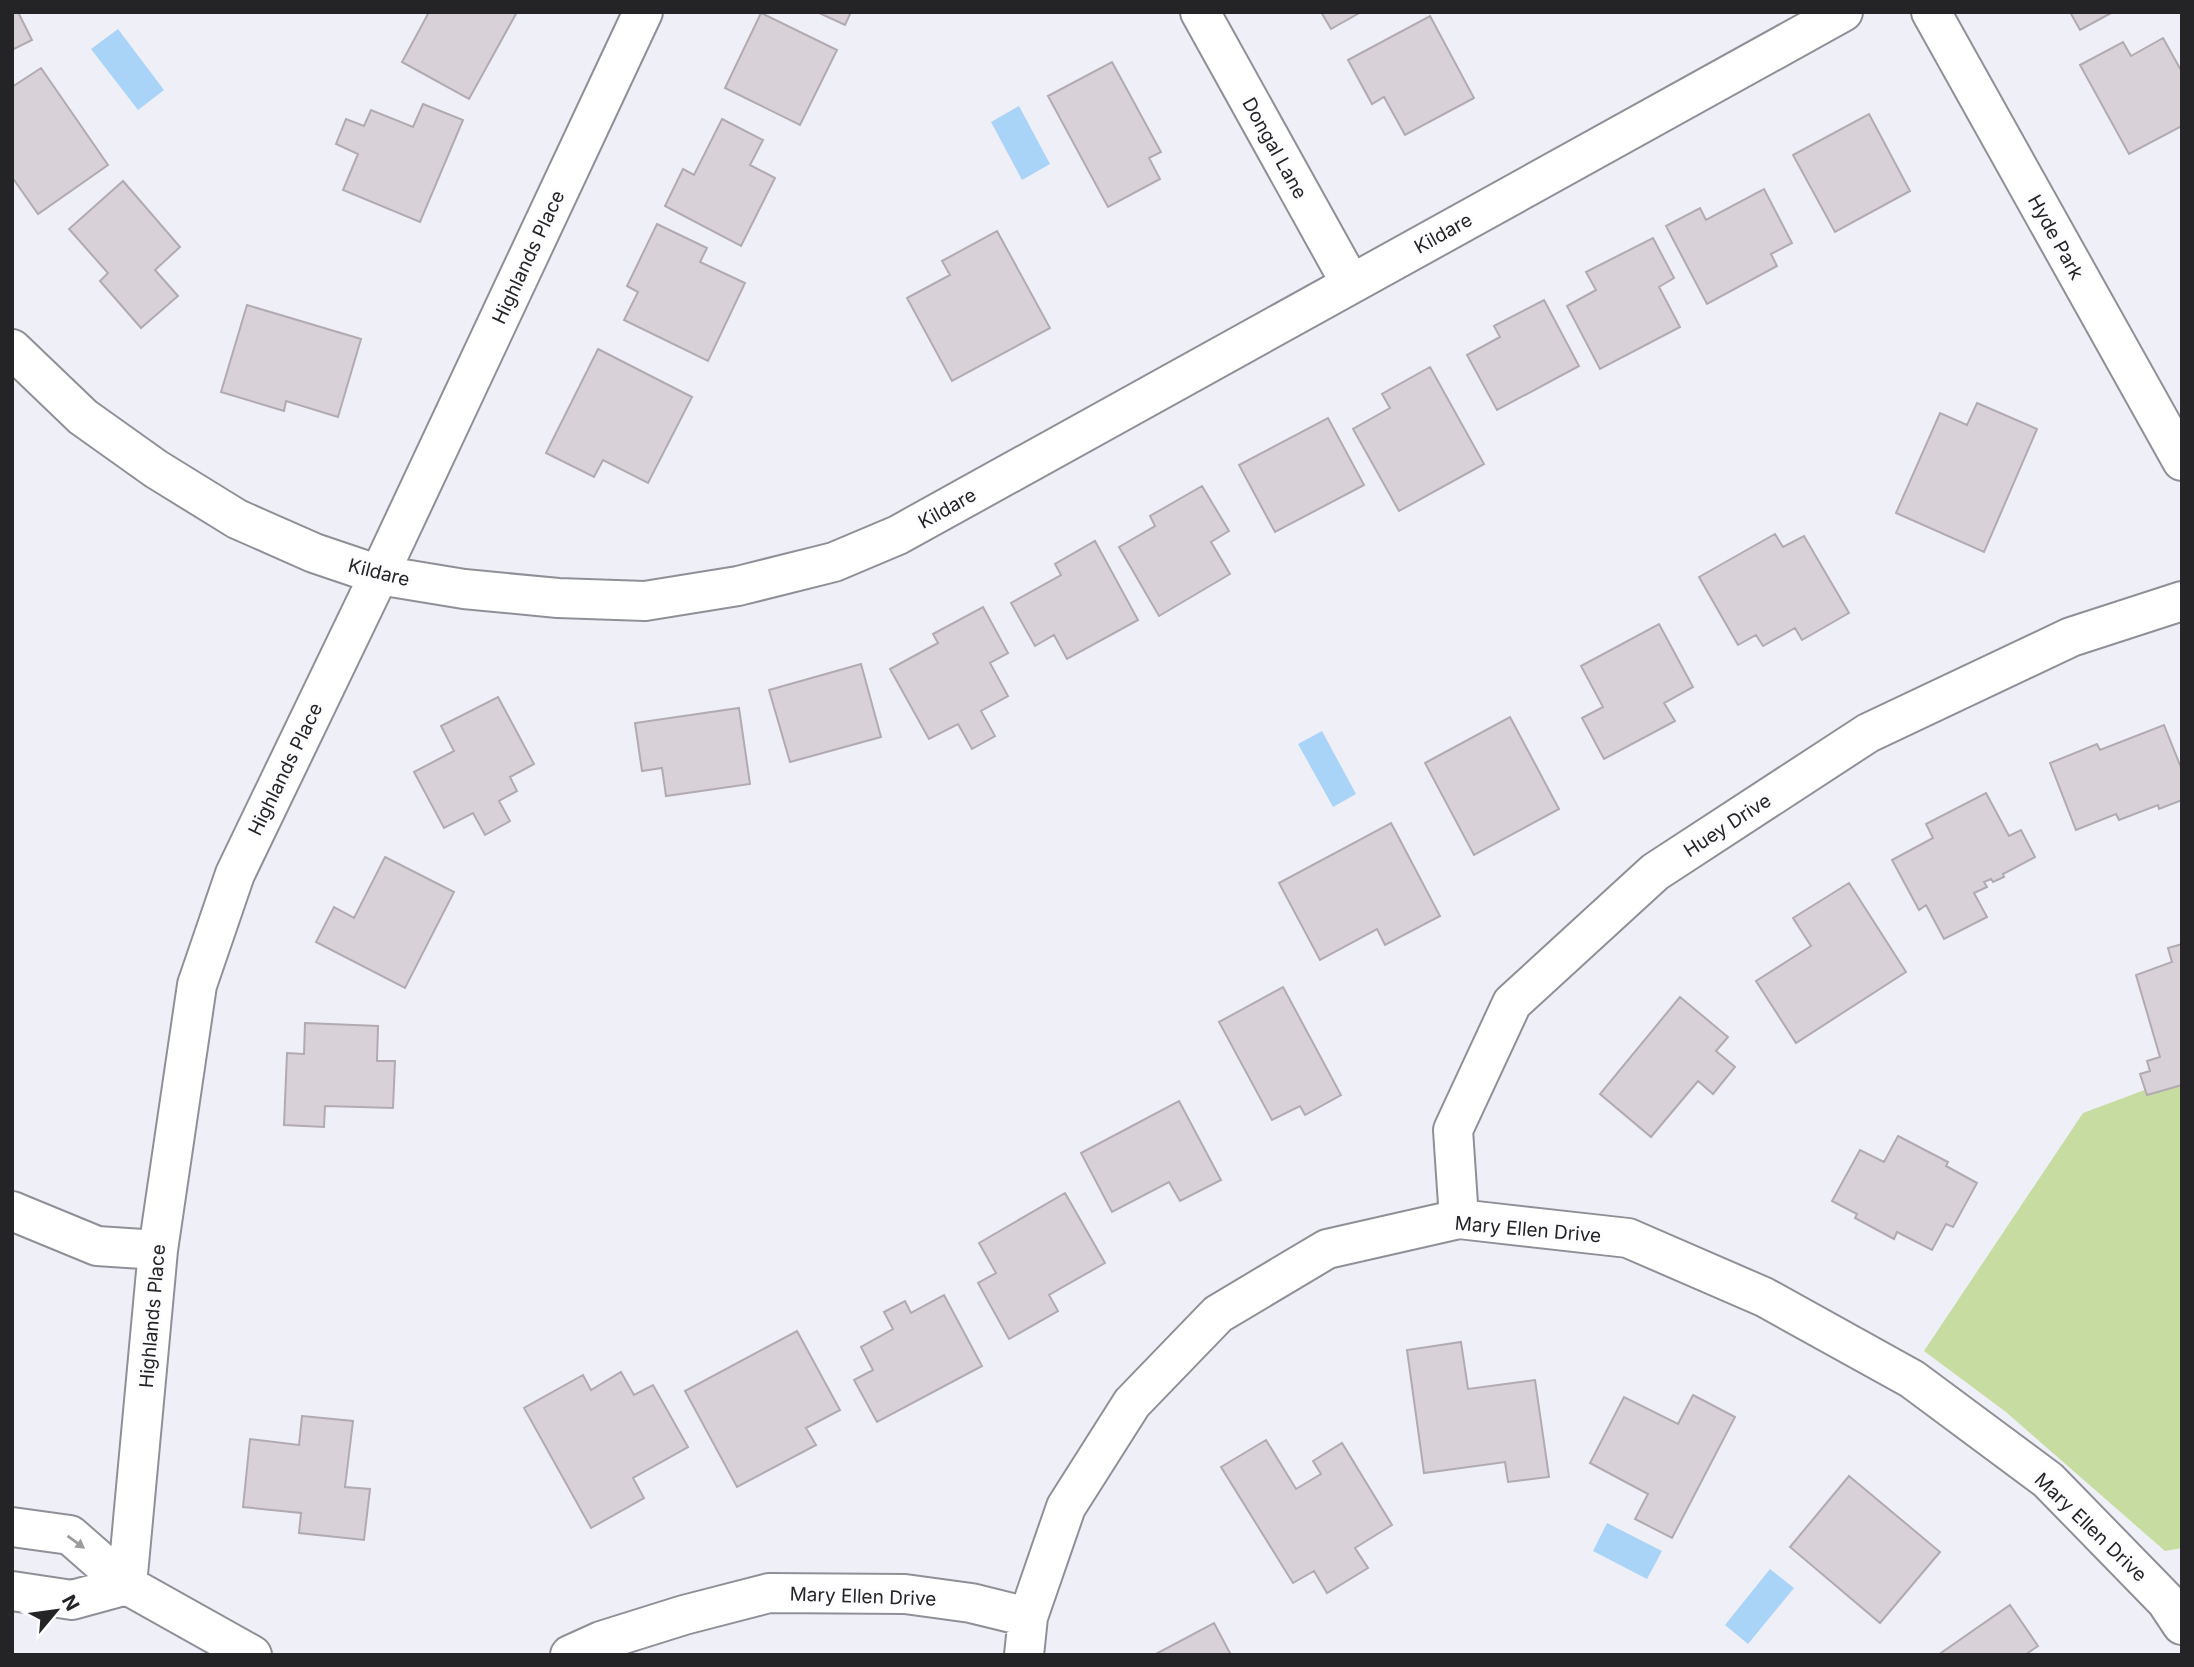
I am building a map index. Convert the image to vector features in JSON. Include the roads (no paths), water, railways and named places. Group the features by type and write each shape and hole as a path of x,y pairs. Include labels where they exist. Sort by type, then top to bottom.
{"street":[{"name":"Highlands Place","path":"127,1585 158,1250 197,985 235,874 379,575 643,12"},
{"name":"Dongal Lane","path":"1200,12 1352,284"},
{"name":"Kildare","path":"12,349 83,418 156,469 225,512 314,554 379,575 464,589 558,598 645,601 737,586 834,562 898,535 1843,12"},
{"name":"Hyde Park","path":"1931,12 2182,461"},
{"name":"Huey Drive","path":"1459,1219 1453,1130 1511,1003 1655,872 1868,733 2071,637 2182,601"},
{"path":"12,1211 97,1246 158,1250"},
{"name":"Mary Ellen Drive","path":"570,1655 601,1641 684,1615 769,1593 905,1594 971,1603 1028,1617 1066,1507 1132,1403 1218,1314 1327,1249 1459,1219 1628,1238 1764,1297 1913,1379 2048,1480 2177,1605"},
{"path":"12,1527 70,1535 127,1585 252,1655"},
{"path":"12,1591 72,1600 127,1585"},
{"path":"1024,1655 1028,1617"}],"water":[{"path":"118,29 164,90 138,110 91,49"},
{"path":"1019,106 1050,164 1022,180 991,122"},
{"path":"1322,731 1356,794 1333,807 1298,744"},
{"path":"1607,1523 1662,1551 1647,1579 1593,1551"},
{"path":"1770,1569 1794,1588 1748,1644 1725,1625"}]}
